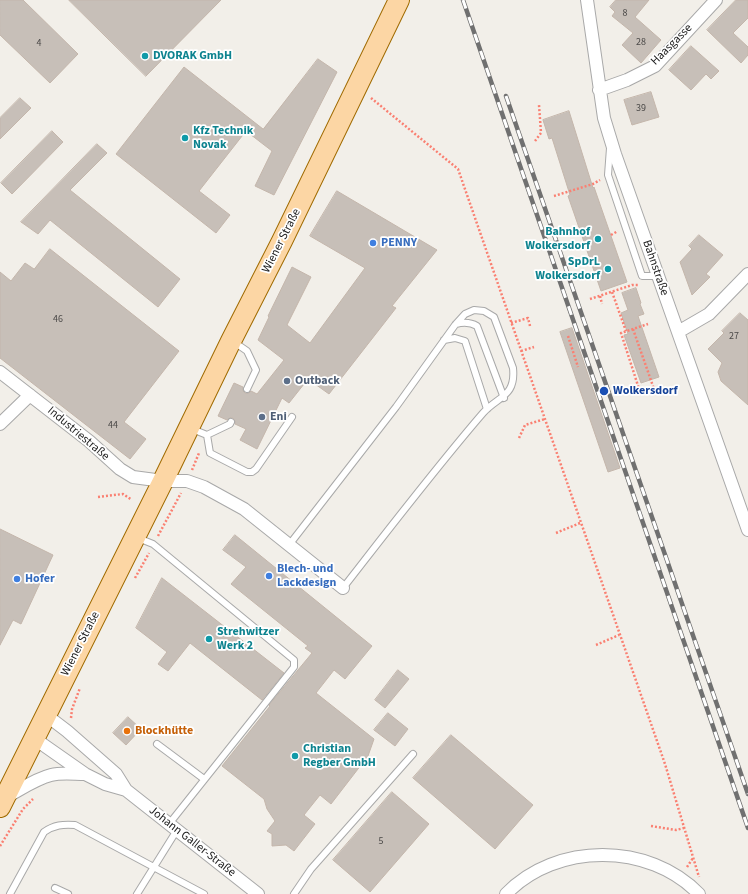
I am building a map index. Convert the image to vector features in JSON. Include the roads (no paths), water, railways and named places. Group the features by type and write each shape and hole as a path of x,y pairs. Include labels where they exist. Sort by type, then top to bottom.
{"main road":[{"name":"Wiener Straße","path":"2,802 163,482 188,428 282,241 399,0"}],"street":[{"name":"Bahnstraße","path":"587,0 604,118 641,229 748,530"},
{"name":"Haasgasse","path":"599,90 627,80 655,66 716,0"},
{"path":"678,332 709,314 748,274"},
{"name":"Industriestraße","path":"0,372 89,441 120,469 132,477 163,482"},
{"path":"0,424 30,395"},
{"path":"163,482 187,481 202,486 244,509 343,588"},
{"name":"Johann Galler-Straße","path":"46,715 67,731 116,774 126,790 258,894"},
{"name":"Johann Galler-Straße","path":"35,739 85,774 105,784 126,790"},
{"name":"Johann Galler-Straße","path":"2,802 31,783 50,775 85,774"},
{"path":"506,894 528,876 544,867 575,857 596,855 614,855 633,858 654,865 680,878 697,892"}],"lane":[{"path":"611,141 608,176 642,276 659,280"},
{"path":"628,234 641,229"},
{"path":"289,545 396,407 455,325 465,314 474,310 484,311 494,317 513,368 514,377 512,385 504,398 487,409 439,464 343,588"},
{"path":"455,325 464,322 472,323 477,326 504,398"},
{"path":"444,340 455,338 465,341 487,409"},
{"path":"231,341 248,351 256,370 247,389"},
{"path":"207,435 210,452 247,472 252,472 256,469 292,417"},
{"path":"188,428 207,435 230,424 231,422"},
{"path":"135,537 153,544 294,660 294,668 204,779 173,827 153,868 137,894"},
{"path":"157,744 204,779"},
{"path":"294,894 311,869 413,754"},
{"path":"10,894 44,832 51,827 60,825 75,825 204,894"},
{"path":"55,888 68,894"}],"railway":[{"path":"463,0 748,828"},
{"path":"506,96 748,794"}],"place":[{"name":"DVORAK GmbH","path":"145,56"},
{"name":"Kfz Technik Novak","path":"185,138"},
{"name":"Bahnhof Wolkersdorf","path":"598,239"},
{"name":"PENNY","path":"373,243"},
{"name":"SpDrL Wolkersdorf","path":"608,269"},
{"name":"Outback","path":"287,381"},
{"name":"Wolkersdorf","path":"604,391"},
{"name":"Eni","path":"262,417"},
{"name":"Blech- und Lackdesign","path":"269,576"},
{"name":"Hofer","path":"17,579"},
{"name":"Strehwitzer Werk 2","path":"209,639"},
{"name":"Blockhütte","path":"127,731"},
{"name":"Christian Regber GmbH","path":"295,756"}]}
